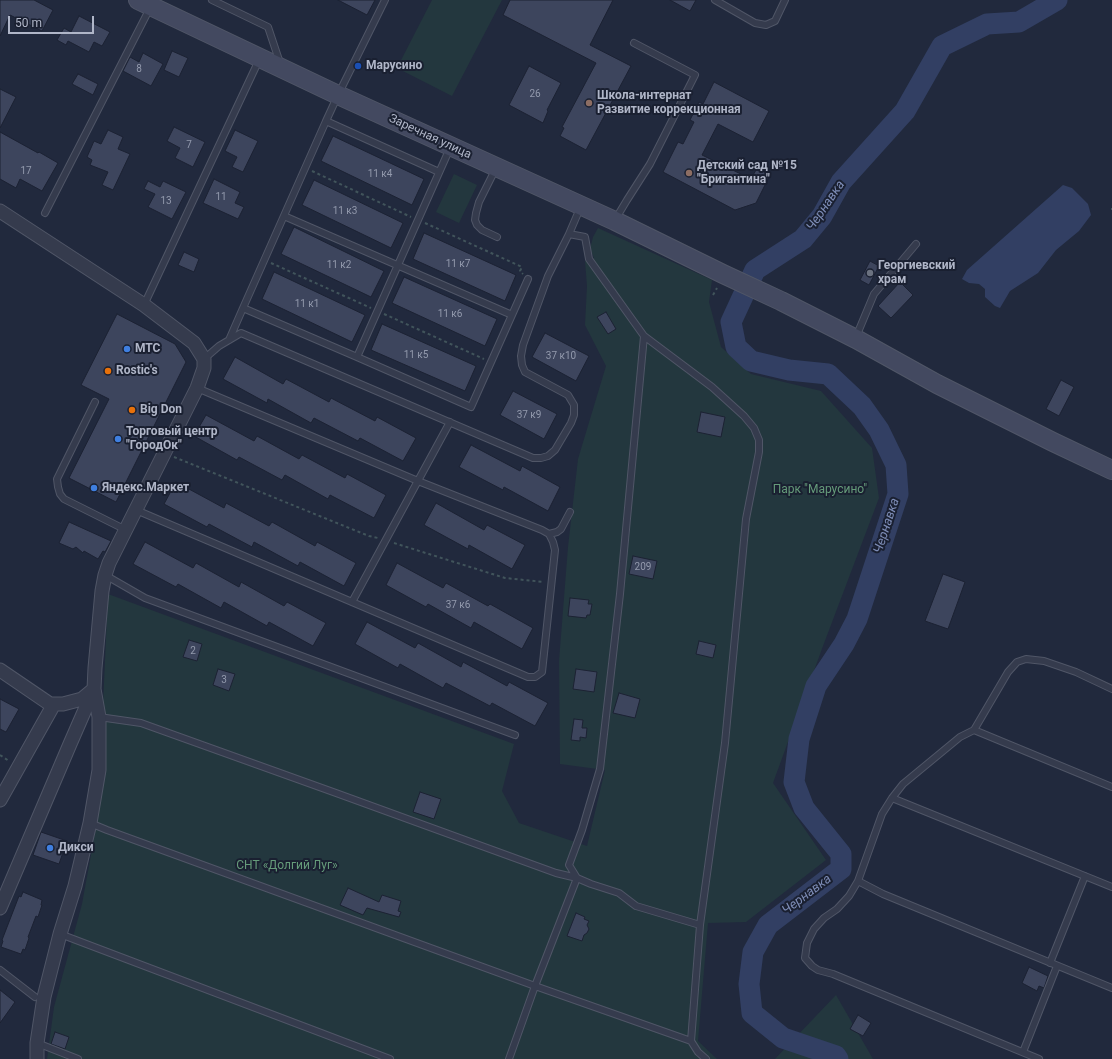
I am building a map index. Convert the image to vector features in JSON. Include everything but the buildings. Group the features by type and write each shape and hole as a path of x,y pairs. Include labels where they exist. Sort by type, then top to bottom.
{"street":[{"name":"Заречная улица","path":"144,3 338,95 615,221 782,301 856,339 937,384 1112,470"},
{"path":"0,211 144,305 194,343 204,359 204,368 197,388 104,575 94,689 99,717 99,770 90,823 75,886 60,934 44,997 37,1043 37,1059"},
{"path":"0,670 50,704 63,704 82,699 94,689"},
{"path":"0,908 66,751 94,689"},
{"path":"0,800 54,704"}],"lane":[{"path":"212,0 268,27 282,68"},
{"path":"229,340 326,121 385,0"},
{"path":"715,0 754,23 766,25 775,21 785,0"},
{"path":"45,213 144,3"},
{"path":"615,221 626,200 650,164 695,75 634,43"},
{"path":"144,305 261,58"},
{"path":"326,121 439,172"},
{"path":"357,357 450,146"},
{"path":"496,237 482,230 477,225 475,220 479,202 497,167"},
{"path":"204,359 220,346 241,333 533,458 548,456 555,450 574,415 574,405 568,396 525,372 522,365 521,356 522,345 548,276 581,206"},
{"path":"284,216 512,315"},
{"path":"569,234 585,237 589,260 644,336 712,386 744,416 754,428 759,440 759,452 746,519 725,743 700,925 691,1041 698,1052 706,1059"},
{"path":"856,339 874,294 916,244"},
{"path":"243,308 471,407 528,279"},
{"path":"577,878 569,865 582,830 600,770 620,594 644,336"},
{"path":"136,510 528,677 535,677 542,672 555,550 554,542 549,534 418,481 197,388"},
{"path":"95,402 57,479 58,486 60,494 64,499 126,530"},
{"path":"352,602 450,422"},
{"path":"549,534 557,532 561,529 570,512"},
{"path":"104,575 145,598 515,735"},
{"path":"1039,1059 833,974 818,970 805,958 807,943 814,929 824,918 837,909 849,896 858,881 882,814 892,798 903,784 960,737 974,730 1008,672 1017,662 1026,659 1044,661 1076,672 1112,689"},
{"path":"99,717 141,723 336,792 556,873 577,878 618,893 636,906 700,925"},
{"path":"974,730 1112,787"},
{"path":"892,798 1112,887"},
{"path":"90,823 535,986 691,1041"},
{"path":"1050,963 1085,876"},
{"path":"509,1059 535,986 577,878"},
{"path":"858,881 883,894 1112,988"},
{"path":"60,934 390,1059"},
{"path":"1022,1052 1057,966"},
{"path":"0,970 35,996"},
{"path":"37,1043 78,1059"}],"path":[{"path":"164,453 369,536 505,578 551,583"}],"green space":[{"path":"432,0 502,0 452,96 397,68"},
{"path":"454,174 477,185 459,223 436,212"},
{"name":"СНТ «Долгий Луг»","path":"598,228 712,280 709,302 721,347 751,374 821,391 872,448 879,498 773,783 826,860 746,922 708,923 698,1041 717,1059 47,1059 54,1007 82,904 93,844 104,761 103,705 108,594 514,744 502,791 519,823 587,846 605,770 560,764 559,661 568,547 578,459 606,366 585,325 587,286 585,261 594,258 590,249 593,237"},
{"path":"836,995 873,1059 775,1059"}],"water":[{"path":"1063,185 1072,188 1088,204 1091,215 1079,231 1056,250 1038,273 1010,291 1000,308 995,306 985,297 985,289 979,284 969,283 962,279 967,270"}],"waterway":[{"name":"Чернавка","path":"838,1059 836,1056 783,1038 752,1013 749,984 753,952 768,925 841,869 841,854 804,808 794,782 799,739 816,686 844,644 857,619 898,494 896,465 879,430 862,406 828,374 789,370 751,361 736,347 731,322 755,270 803,239 822,216 841,182 905,111 942,46 987,24 1019,22 1057,0"}],"place":[{"name":"Марусино","path":"358,66"},
{"name":"Школа-интернат Развитие коррекционная","path":"589,103"},
{"name":"Детский сад №15 \"Бригантина\"","path":"689,173"},
{"name":"Георгиевский храм","path":"870,273"},
{"name":"МТС","path":"127,349"},
{"name":"Rostic's","path":"108,371"},
{"name":"Big Don","path":"132,410"},
{"name":"Торговый центр \"ГородОк\"","path":"118,439"},
{"name":"Яндекс.Маркет","path":"94,488"},
{"name":"Дикси","path":"50,848"}],"park label":[{"name":"Парк \"Марусино\"","path":"820,490"}]}
